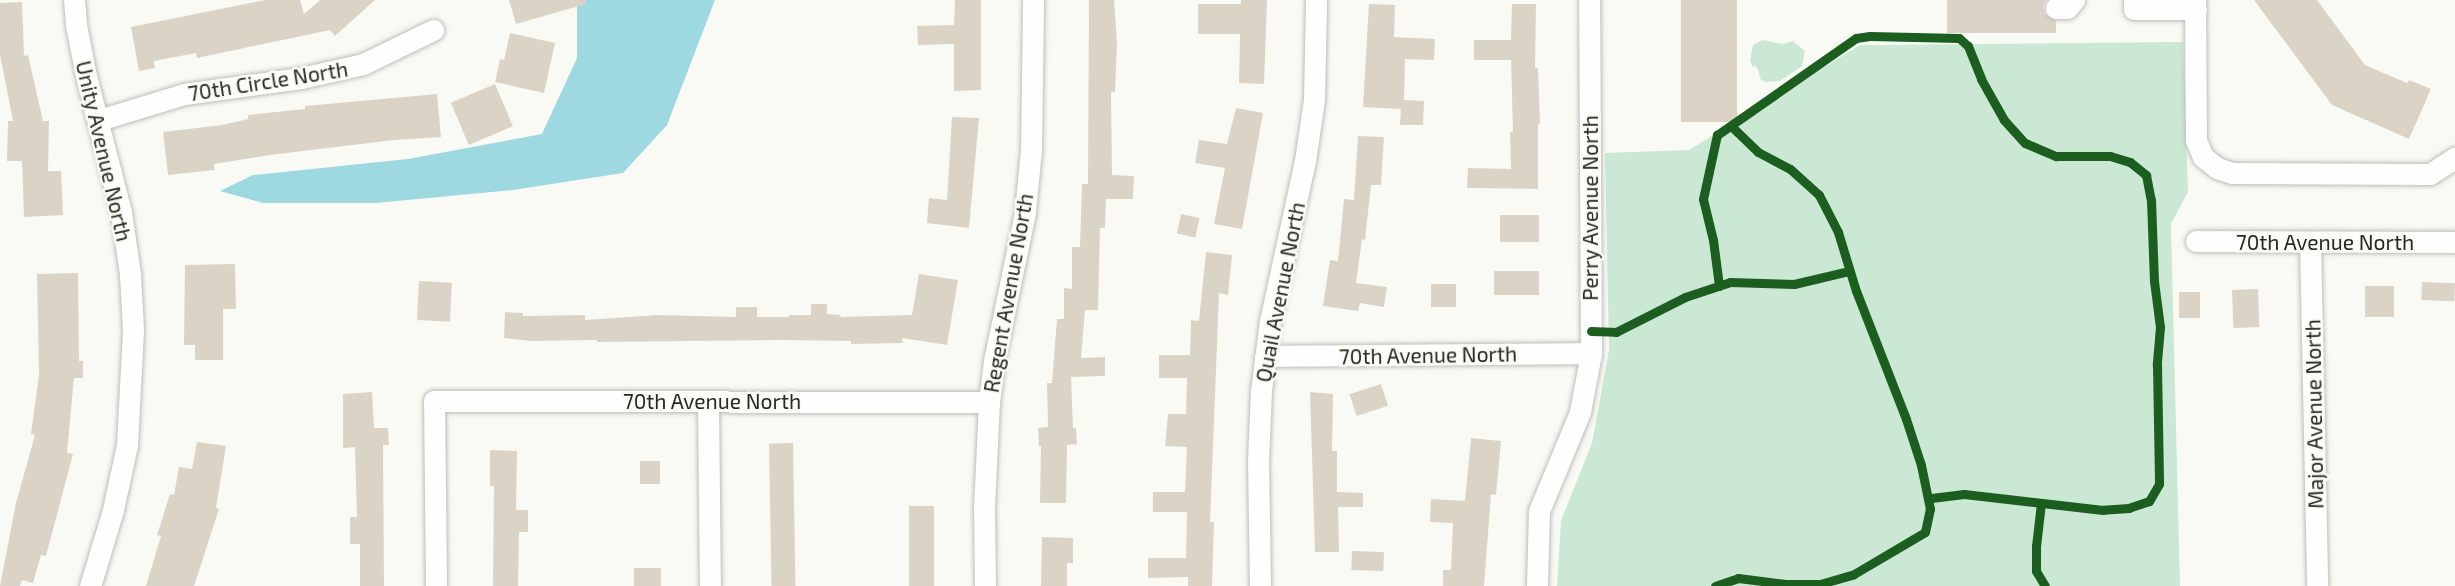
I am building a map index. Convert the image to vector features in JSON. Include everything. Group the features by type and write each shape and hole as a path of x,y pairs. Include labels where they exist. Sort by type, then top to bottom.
{"street":[{"name":"Unity Avenue North","path":"74,0 76,25 86,76 122,212 130,274 133,330 127,445 113,510 90,586"},
{"name":"Regent Avenue North","path":"985,586 984,508 989,402 994,361 1027,192 1031,150 1033,0"},
{"name":"Quail Avenue North","path":"1260,586 1258,462 1265,357 1270,321 1305,161 1314,99 1316,0"},
{"name":"Perry Avenue North","path":"1537,586 1539,511 1580,412 1591,353 1589,0"},
{"path":"2134,0 2134,9 2196,4 2196,140 2203,157 2217,168 2232,173 2430,174 2455,158"},
{"name":"70th Circle North","path":"99,120 184,94 301,78 363,64 433,30"},
{"name":"70th Avenue North","path":"2196,241 2455,242"},
{"name":"Major Avenue North","path":"2310,242 2317,586"},
{"name":"70th Avenue North","path":"1265,357 1591,353"},
{"name":"70th Avenue North","path":"436,586 434,401 989,402"},
{"path":"708,401 710,586"}],"green space":[{"path":"1762,40 1783,44 1793,41 1805,51 1802,66 1780,81 1761,80 1757,67 1752,66 1750,60 1753,45"},
{"path":"2183,42 2188,192 2171,224 2180,586 1557,586 1561,521 1592,443 1609,350 1605,153 1689,150 1860,45"}],"water":[{"path":"577,0 715,0 667,125 623,173 513,190 376,203 263,203 220,191 253,175 408,159 542,134 577,58"}],"building":[{"path":"265,0 300,0 304,14 320,0 375,0 335,36 330,30 197,58 196,53 154,61 155,68 139,71 131,27"},
{"path":"509,0 585,0 586,4 516,24"},
{"path":"955,0 981,0 981,90 954,91 954,44 918,45 917,26 954,25"},
{"path":"1089,0 1114,0 1117,43 1115,92 1111,92 1112,175 1134,176 1133,199 1106,199 1105,228 1100,228 1098,310 1085,310 1081,358 1105,357 1105,376 1071,377 1073,428 1076,428 1077,444 1067,445 1066,503 1040,503 1041,446 1039,446 1038,428 1048,427 1047,383 1052,383 1057,319 1064,319 1064,288 1072,289 1072,247 1080,247 1082,184 1088,184"},
{"path":"1241,0 1267,0 1264,84 1239,83 1240,34 1198,34 1198,4 1241,4"},
{"path":"1681,0 1737,0 1737,122 1681,122"},
{"path":"1947,0 2046,0 2043,7 2045,14 2056,21 2056,33 1947,33"},
{"path":"2254,0 2317,0 2365,65 2407,83 2409,80 2431,89 2409,139 2332,105"},
{"path":"22,2 24,56 28,55 43,121 49,121 48,171 61,171 63,215 24,217 22,161 7,161 8,121 13,121 0,55 0,3"},
{"path":"1369,4 1395,5 1394,37 1435,39 1434,60 1405,59 1404,100 1424,101 1423,125 1400,125 1401,109 1363,107"},
{"path":"1512,4 1536,4 1535,68 1538,68 1540,124 1538,124 1538,189 1467,188 1468,168 1511,169 1510,132 1513,132 1511,60 1474,60 1474,40 1511,40"},
{"path":"510,33 555,43 544,93 495,82 500,59 504,60"},
{"path":"495,84 513,126 469,145 451,103"},
{"path":"437,94 441,137 394,140 270,155 214,164 215,170 168,175 163,132 222,125 248,119 248,115 305,109 305,106"},
{"path":"1236,108 1263,113 1242,229 1214,224 1225,168 1195,163 1199,140 1227,144"},
{"path":"952,117 979,118 969,228 927,223 929,198 947,200"},
{"path":"1358,136 1384,137 1381,185 1371,185 1365,240 1362,239 1356,283 1387,287 1384,307 1360,303 1358,311 1323,306 1330,260 1338,261 1344,199 1354,200"},
{"path":"1181,214 1200,218 1195,238 1177,234"},
{"path":"1500,215 1539,215 1539,242 1500,242"},
{"path":"1206,252 1232,255 1228,295 1219,293 1210,522 1214,522 1212,586 1188,586 1188,577 1148,578 1148,558 1186,558 1187,512 1153,512 1153,492 1185,492 1187,447 1165,446 1168,414 1186,414 1187,378 1159,378 1159,355 1190,355 1191,320 1199,321"},
{"path":"235,264 236,309 223,309 223,360 195,360 195,345 184,345 185,265"},
{"path":"1494,271 1539,271 1539,295 1494,295"},
{"path":"78,273 79,361 83,361 83,378 74,378 67,453 73,454 46,556 41,555 33,583 22,580 20,586 0,586 16,503 35,435 31,434 39,375 37,274"},
{"path":"919,274 958,280 947,345 902,338 903,343 851,344 851,341 597,342 597,340 532,341 504,338 505,312 523,313 523,316 585,315 585,320 658,315 736,317 736,307 757,307 757,317 789,317 789,315 811,315 811,304 827,304 827,314 841,315 840,317 912,315"},
{"path":"419,281 452,283 450,322 417,320"},
{"path":"2422,282 2455,283 2454,301 2421,300"},
{"path":"1431,284 1456,284 1456,307 1431,307"},
{"path":"2365,286 2394,286 2394,317 2365,317"},
{"path":"2258,289 2259,327 2233,328 2232,290"},
{"path":"2179,292 2200,292 2200,318 2179,318"},
{"path":"1381,384 1388,406 1357,416 1350,394"},
{"path":"372,392 374,428 388,428 389,445 383,445 384,586 360,586 360,544 350,544 350,517 357,517 355,447 343,448 343,394"},
{"path":"1310,392 1333,394 1332,451 1337,451 1337,492 1363,493 1363,507 1338,507 1339,552 1315,552"},
{"path":"1471,438 1501,441 1496,495 1491,494 1484,586 1443,586 1443,570 1451,570 1453,523 1430,522 1431,499 1465,501"},
{"path":"197,442 226,446 216,508 219,509 194,586 146,586 161,536 157,535 170,494 174,495 179,467 192,469"},
{"path":"769,443 793,443 795,586 771,586"},
{"path":"490,450 517,451 516,510 528,510 528,532 519,532 518,586 493,586 494,486 490,486"},
{"path":"640,461 660,461 660,484 640,484"},
{"path":"909,506 934,506 934,586 909,586"},
{"path":"1042,537 1073,538 1073,563 1067,563 1067,586 1041,586"},
{"path":"1352,551 1384,552 1383,571 1351,570"},
{"path":"634,568 661,568 661,586 634,586"}],"cycle path":[{"path":"1719,286 1713,240 1703,199 1717,135 1856,38 1870,36 1959,38 1968,46 1981,79 2004,120 2025,143 2056,156 2110,156 2130,162 2146,175 2151,200 2154,281 2160,327 2157,365 2159,484 2149,501 2129,508 2103,510 1964,494 1929,498"},
{"path":"1715,586 1738,578 1786,584 1820,584 1854,574 1925,532 1930,509 1921,465 1906,419 1856,291 1838,232 1819,195 1790,169 1758,152 1731,126"},
{"path":"1591,331 1616,332 1685,297 1730,282 1794,284 1849,271"},
{"path":"2041,503 2036,546 2036,571 2045,586"}]}
